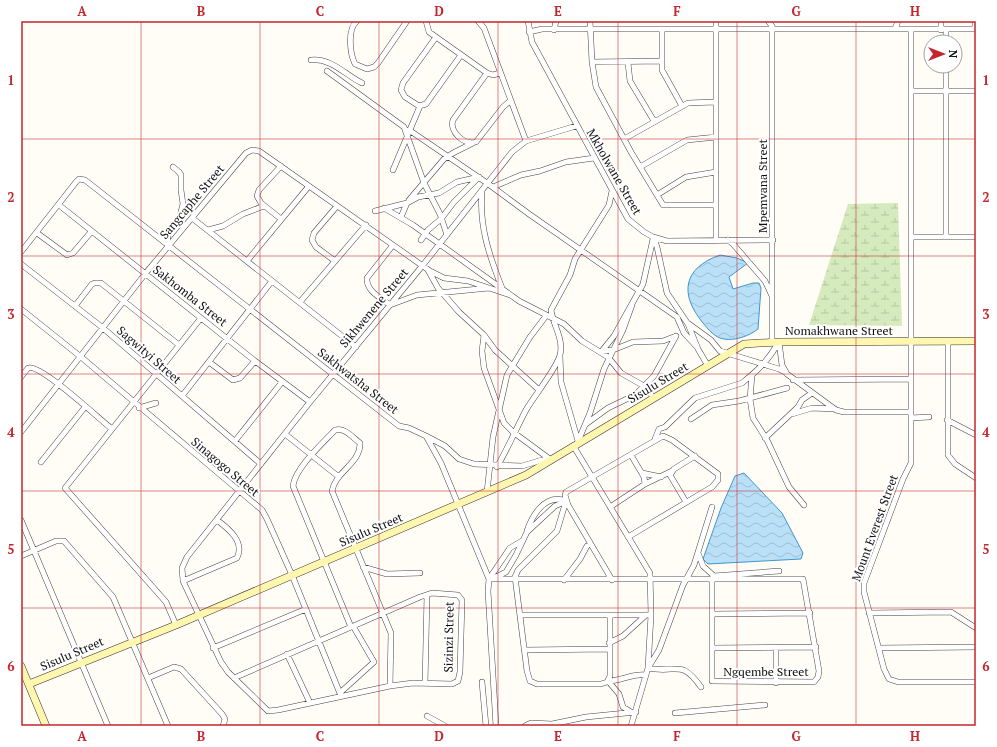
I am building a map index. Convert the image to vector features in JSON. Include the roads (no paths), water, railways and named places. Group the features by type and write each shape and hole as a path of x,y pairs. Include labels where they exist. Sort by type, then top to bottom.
{"street":[{"path":"357,21 351,31 352,55 356,64 367,69 374,67 378,63 407,21"},
{"path":"426,21 429,32 461,55 487,73 494,75 500,74"},
{"path":"478,21 484,28 526,141"},
{"name":"Mkholwane Street","path":"528,21 532,42 576,126 632,224 654,238 667,241 773,240"},
{"path":"554,30 556,21"},
{"path":"590,21 592,62 596,87 663,206 716,205"},
{"path":"716,21 716,240"},
{"path":"768,21 772,28"},
{"path":"895,29 898,21"},
{"path":"941,21 944,34"},
{"path":"529,32 590,29 716,30 772,28 943,30 976,28 975,21"},
{"name":"Mpemvana Street","path":"772,28 772,296 775,342 787,374"},
{"name":"Mount Everest Street","path":"911,29 911,462 863,588 885,674 892,681 976,682"},
{"path":"662,30 662,62 664,76 682,106"},
{"path":"420,106 401,93 402,86 436,37"},
{"path":"393,170 398,162 408,132 420,106 428,102 461,55"},
{"path":"310,60 316,60 337,66 362,83"},
{"path":"592,62 662,62"},
{"path":"628,63 630,81 654,121"},
{"path":"327,72 404,126 408,132 424,183 447,235"},
{"path":"473,143 469,143 454,132 452,124 487,73"},
{"path":"946,74 946,236"},
{"path":"911,91 976,91"},
{"path":"401,217 407,202 439,163 448,156 479,139 503,107 510,101"},
{"path":"624,139 682,106 694,102 715,102"},
{"name":"Sikhwenene Street","path":"183,581 182,568 185,561 310,402 423,265 512,152 526,141 576,126"},
{"path":"408,132 448,156 488,183 580,250 677,317 684,333 697,347"},
{"path":"640,167 688,140 716,137"},
{"name":"Sangcaphe Street","path":"21,432 168,245 250,151 259,151 428,269"},
{"path":"493,187 521,175 540,171 566,162 594,158"},
{"path":"281,166 258,193 258,200 281,219"},
{"path":"168,245 168,234 179,220 184,204 181,190 181,175 173,167"},
{"path":"657,195 686,176 716,172"},
{"path":"375,210 439,193 457,182 478,177"},
{"path":"421,240 478,177"},
{"name":"Sakhwatsha Street","path":"59,205 79,179 85,180 399,426 409,428 446,446 459,459 474,464 497,467 522,466 542,460 551,460"},
{"path":"247,261 309,186"},
{"path":"482,190 482,219 485,241 502,288"},
{"path":"612,191 609,205 580,250 567,280 551,310 558,329 564,393 577,444 592,478 648,569 651,580 648,615 648,668"},
{"path":"21,252 59,205"},
{"name":"Sakhomba Street","path":"59,205 255,361 310,402"},
{"path":"609,205 620,205"},
{"path":"208,230 223,226 243,214 264,206"},
{"path":"335,261 316,247 312,240 314,233 337,206"},
{"path":"384,208 401,217 510,295"},
{"path":"192,218 356,347"},
{"path":"300,302 366,225"},
{"path":"37,233 67,255 73,253 91,232"},
{"path":"911,237 976,237"},
{"path":"601,352 614,336 640,291 647,274 654,238"},
{"path":"654,238 667,293 688,324 697,347 708,366"},
{"path":"727,240 733,244 765,281 772,296"},
{"path":"393,245 367,278 366,283 368,288 390,305 416,295 492,288"},
{"name":"Sagwityi Street","path":"21,264 103,328 261,464"},
{"path":"428,269 444,278 468,281 510,295 546,316 564,324 582,341 609,358 621,373 644,386 654,398"},
{"path":"428,269 430,276 459,312 484,335 495,350 539,390"},
{"path":"182,396 251,310 272,281"},
{"path":"75,306 95,283 101,283 179,345"},
{"path":"577,444 586,424 604,368 614,350 632,305"},
{"name":"Sinagogo Street","path":"21,309 81,357 265,515 342,693"},
{"path":"487,492 498,407 506,375 511,365 546,316"},
{"path":"176,625 166,602 65,488 201,318"},
{"path":"688,324 711,340 720,351 779,369 836,410"},
{"path":"484,335 482,361 504,423 513,432 551,460"},
{"path":"586,424 608,408 635,395 654,376 676,336 663,341 633,342 614,350 601,352"},
{"path":"948,341 947,448 949,458 976,478"},
{"path":"655,440 659,429 665,427 695,398 742,383 752,375 770,358 775,342"},
{"name":"Nomakhwane Street","path":"708,366 744,344 775,342 976,342"},
{"path":"497,467 508,448 513,432 560,356"},
{"path":"209,362 233,380 240,378 255,361"},
{"name":"Sisulu Street","path":"29,684 176,625 526,475 708,366"},
{"path":"21,377 32,367 59,384 112,429"},
{"path":"752,375 750,398 753,418 765,438 789,487 804,505"},
{"path":"793,380 911,379"},
{"path":"235,441 282,382"},
{"path":"691,419 712,405 750,398 787,388"},
{"path":"765,438 802,400 812,393"},
{"path":"139,408 156,403"},
{"path":"42,462 85,407"},
{"path":"787,417 796,412 812,408 844,412 911,412"},
{"path":"911,418 929,417"},
{"path":"947,420 976,435"},
{"path":"342,693 374,662 352,626 293,486 295,478 312,455 335,430 339,429 344,430 360,443 358,455 339,477 333,487 333,496 383,613 392,638 390,686"},
{"path":"285,434 339,477"},
{"path":"426,436 441,463 489,579 488,591 496,726"},
{"path":"628,537 716,484 719,477 715,470 667,437 663,436 566,492 566,501 557,531 518,570 515,577 528,676 533,683 601,684 638,674 646,674"},
{"path":"631,455 642,473 645,484"},
{"path":"610,507 645,484 672,471 695,456"},
{"path":"672,471 671,478 686,502"},
{"path":"642,473 661,477"},
{"path":"489,579 506,572 516,555 538,508 560,499 566,501 612,580"},
{"path":"527,532 555,506 566,501"},
{"path":"631,726 648,668 660,650 686,580 694,565 712,507"},
{"path":"21,520 108,726"},
{"path":"199,615 183,581 237,558 239,553 239,544 233,534 217,520"},
{"path":"21,556 60,540 68,544 113,597 168,726"},
{"path":"489,579 510,548 522,541"},
{"path":"564,580 580,559 587,546"},
{"path":"698,552 703,566 714,576 779,572"},
{"path":"363,567 387,574 420,573"},
{"path":"489,579 712,579"},
{"name":"Ngqembe Street","path":"712,579 803,579 816,647 819,674 814,682 776,683 712,681 714,614 712,579"},
{"path":"425,684 427,595"},
{"name":"Sizinzi Street","path":"199,615 213,648 225,668 234,678 268,711 310,703 342,693 390,686 452,684 456,682 459,677 461,598 458,595 427,595 318,640 234,678"},
{"path":"213,648 306,609"},
{"path":"869,613 951,612 976,628"},
{"path":"714,614 810,613"},
{"path":"520,615 648,615"},
{"path":"608,681 610,676 610,615"},
{"path":"525,650 609,646 648,615"},
{"path":"713,648 816,647"},
{"path":"879,648 976,647"},
{"path":"776,648 776,683"},
{"path":"287,654 310,703"},
{"path":"21,666 46,726"},
{"path":"148,678 174,667 181,669 222,714 225,719 224,726"},
{"path":"648,668 656,670 681,669 691,673 702,687"},
{"path":"608,681 619,694 623,707 628,712 636,712"},
{"path":"482,682 486,725"},
{"path":"675,713 765,705"},
{"path":"525,726 531,723 551,725 586,717 636,712"},
{"path":"427,716 445,726"}],"water":[{"path":"720,255 737,258 748,263 729,277 733,289 753,283 759,283 761,288 758,329 737,339 721,338 712,333 695,312 690,302 688,292 692,275 698,267 708,260"},
{"path":"744,473 782,513 803,553 801,559 708,564 703,559 721,508 735,476"}]}
